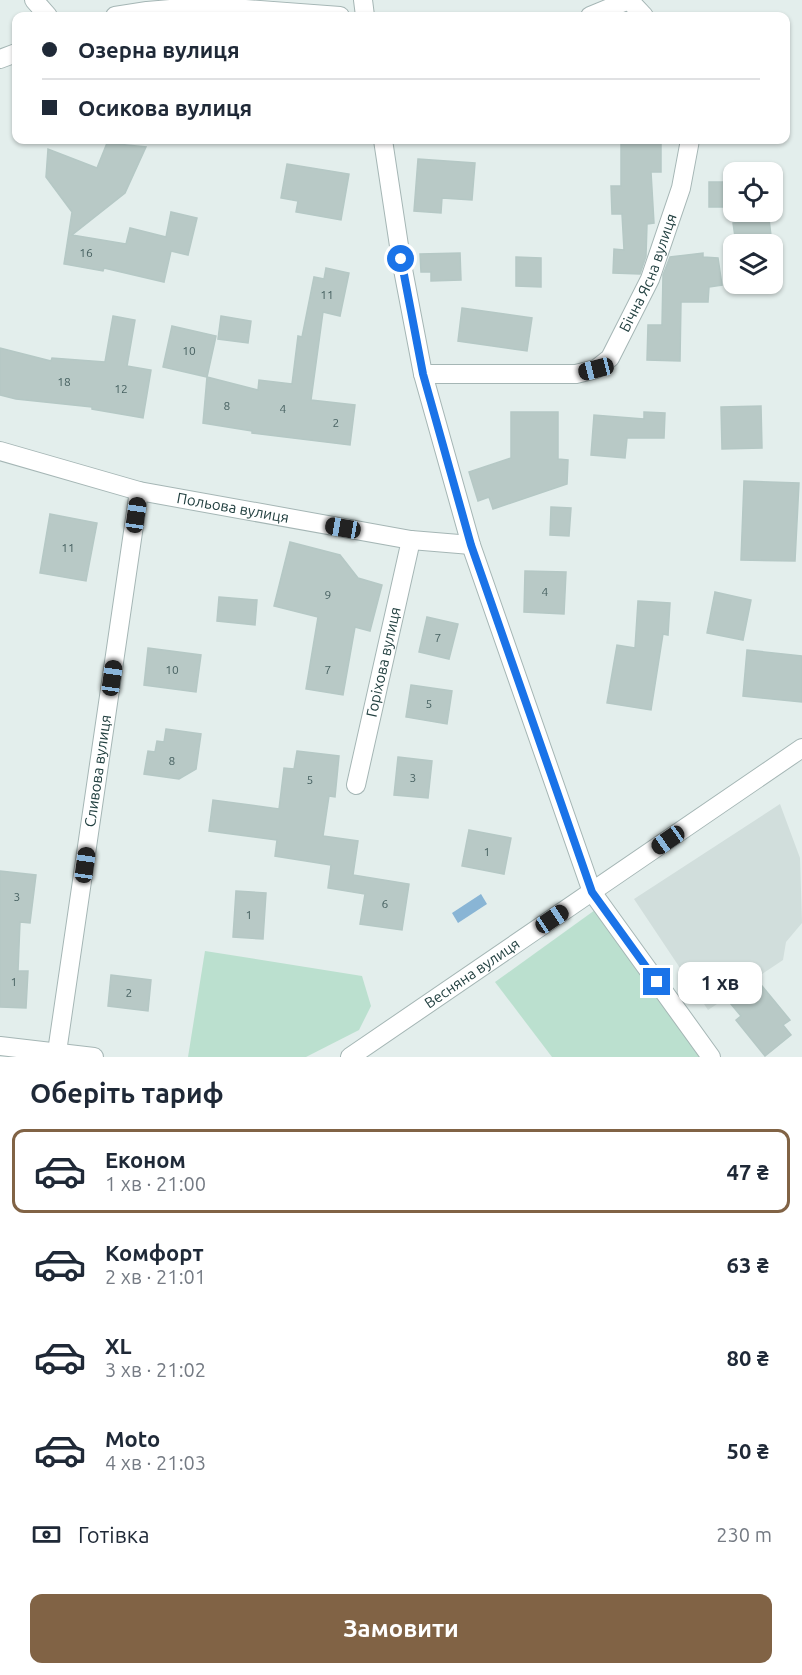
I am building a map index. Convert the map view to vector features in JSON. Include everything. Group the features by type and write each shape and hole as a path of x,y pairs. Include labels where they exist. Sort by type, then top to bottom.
{"street":[{"path":"34,0 44,12"},
{"path":"600,12 629,0 640,12"},
{"path":"141,12 205,6 286,12"},
{"path":"384,144 401,259 423,374 471,545 592,892 711,1057"},
{"name":"Бічна Ясна вулиця","path":"423,374 576,374 596,369 610,358 650,279 681,188 689,144"},
{"name":"Польова вулиця","path":"0,451 139,491 411,540 471,545"},
{"name":"Сливова вулиця","path":"57,1052 139,491"},
{"name":"Горіхова вулиця","path":"356,785 411,540"},
{"name":"Весняна вулиця","path":"354,1056 802,748"},
{"path":"0,1046 94,1057"}],"shaded area":[{"path":"780,804 800,858 802,923 786,942 783,960 708,1010 634,899"}],"green space":[{"path":"595,910 711,1057 552,1057 495,982"},
{"path":"205,951 362,976 371,1006 359,1030 306,1057 188,1057"}],"water":[{"path":"481,894 487,904 458,923 452,913"}],"building":[{"path":"107,144 146,147 125,193 72,235 126,244 130,228 166,237 171,212 197,218 188,255 171,251 164,282 104,268 103,271 64,264 72,212 46,177 48,149 97,168"},
{"path":"621,144 661,144 661,172 651,172 654,223 647,224 646,256 640,274 613,273 614,249 624,250 622,214 612,214 611,186 621,186"},
{"path":"418,159 475,163 472,200 442,198 441,213 414,211"},
{"path":"287,164 349,174 341,220 296,212 298,201 281,198"},
{"path":"709,182 723,182 723,207 709,207"},
{"path":"769,222 771,234 735,234 733,223"},
{"path":"460,253 461,280 431,281 431,272 421,272 420,254"},
{"path":"703,253 703,257 718,258 722,285 709,287 708,302 681,302 680,361 647,360 648,325 662,325 663,275 670,257"},
{"path":"516,257 541,258 541,287 516,286"},
{"path":"326,268 349,273 340,316 323,312 311,400 355,405 350,445 252,433 252,431 203,423 207,377 258,390 259,380 292,384 298,336 302,337 314,277 324,279"},
{"path":"462,308 532,318 527,351 458,341"},
{"path":"113,316 135,320 127,366 151,370 143,418 92,409 92,407 16,399 0,395 0,348 51,361 52,358 105,362"},
{"path":"221,316 251,321 248,343 218,339"},
{"path":"172,326 216,336 207,377 163,367"},
{"path":"761,406 762,448 722,449 721,407"},
{"path":"511,412 558,412 558,459 568,460 567,484 493,509 489,497 478,501 469,472 511,458"},
{"path":"644,412 665,413 664,438 627,438 625,458 591,455 594,415 644,419"},
{"path":"744,481 799,483 795,561 741,560"},
{"path":"551,507 571,508 569,536 550,535"},
{"path":"50,514 97,523 86,581 40,573"},
{"path":"290,542 340,555 358,578 382,585 370,631 355,627 343,695 306,689 318,617 274,606"},
{"path":"525,571 566,572 564,614 524,612"},
{"path":"715,592 751,600 743,640 707,633"},
{"path":"219,597 257,600 255,625 217,621"},
{"path":"638,601 670,603 668,635 663,634 651,710 607,703 617,645 635,648"},
{"path":"427,617 458,624 449,659 419,652"},
{"path":"148,648 201,655 196,692 144,685"},
{"path":"747,650 802,656 802,702 743,696"},
{"path":"411,685 452,691 447,724 406,717"},
{"path":"166,729 201,734 196,769 179,779 144,774 148,751 155,752 157,741 164,742"},
{"path":"297,751 339,756 335,797 329,796 323,836 358,841 353,875 409,884 402,930 360,924 365,894 328,888 331,865 275,856 277,840 209,831 213,800 279,809 284,768 294,769"},
{"path":"398,757 432,761 428,798 394,795"},
{"path":"469,830 511,838 504,874 462,866"},
{"path":"0,871 36,875 30,923 20,922 18,971 28,971 26,1008 0,1007"},
{"path":"236,891 266,893 263,939 233,937"},
{"path":"111,975 151,980 148,1011 108,1006"},
{"path":"758,981 790,1020 783,1025 791,1035 765,1056 736,1020 741,1016 731,1004"}],"route":[{"path":"401,259 423,374 471,545 592,892 657,982"}]}
